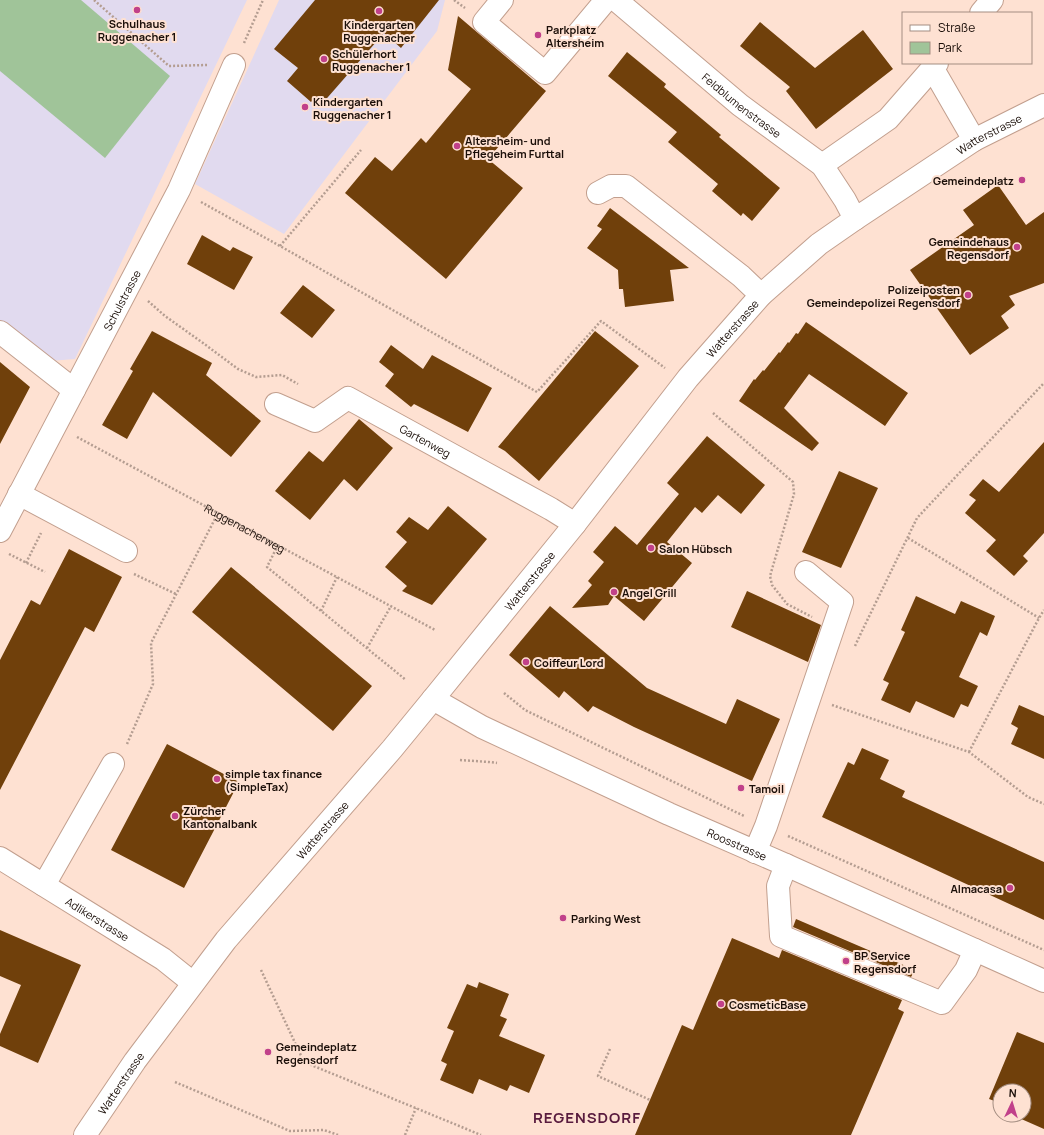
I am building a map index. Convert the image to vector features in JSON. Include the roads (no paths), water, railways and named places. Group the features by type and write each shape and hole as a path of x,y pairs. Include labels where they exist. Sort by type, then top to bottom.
{"street":[{"path":"502,0 484,22 545,74 606,0"},
{"name":"Feldblumenstrasse","path":"616,0 740,105 822,165 845,200 855,219"},
{"path":"982,12 992,0"},
{"name":"Schulstrasse","path":"0,531 179,190 234,65"},
{"path":"822,165 888,120 935,66 974,140"},
{"name":"Watterstrasse","path":"85,1135 135,1061 226,940 392,749 575,524 688,378 761,295 819,244 855,219 974,140 1044,105"},
{"path":"598,193 611,186 626,186 741,276 761,295"},
{"path":"0,332 74,390"},
{"name":"Gartenweg","path":"276,404 315,421 348,398 551,509 575,524"},
{"path":"19,494 126,551"},
{"path":"755,852 766,826 842,602 806,572"},
{"name":"Roosstrasse","path":"433,699 489,730 668,814 786,865 1044,982"},
{"path":"44,885 113,764"},
{"name":"Adlikerstrasse","path":"0,858 163,959 193,983"},
{"path":"786,865 778,886 781,936 942,1003 966,970 975,950"}],"place":[{"name":"Schulhaus Ruggenacher 1","path":"137,10"},
{"name":"Kindergarten Ruggenacher","path":"379,11"},
{"name":"Parkplatz Altersheim","path":"538,35"},
{"name":"Schülerhort Ruggenacher 1","path":"324,59"},
{"name":"Kindergarten Ruggenacher 1","path":"305,107"},
{"name":"Altersheim- und Pflegeheim Furttal","path":"457,146"},
{"name":"Gemeindeplatz","path":"1022,180"},
{"name":"Gemeindehaus Regensdorf","path":"1017,247"},
{"name":"Polizeiposten Gemeindepolizei Regensdorf","path":"968,295"},
{"name":"Salon Hübsch","path":"651,548"},
{"name":"Angel Grill","path":"614,592"},
{"name":"Coiffeur Lord","path":"526,662"},
{"name":"simple tax finance (SimpleTax)","path":"217,779"},
{"name":"Tamoil","path":"741,788"},
{"name":"Zürcher Kantonalbank","path":"175,816"},
{"name":"Almacasa","path":"1010,888"},
{"name":"Parking West","path":"563,918"},
{"name":"BP Service Regensdorf","path":"846,961"},
{"name":"CosmeticBase","path":"721,1004"},
{"name":"Gemeindeplatz Regensdorf","path":"268,1052"}],"district":[{"name":"REGENSDORF","path":"587,1117"}]}
